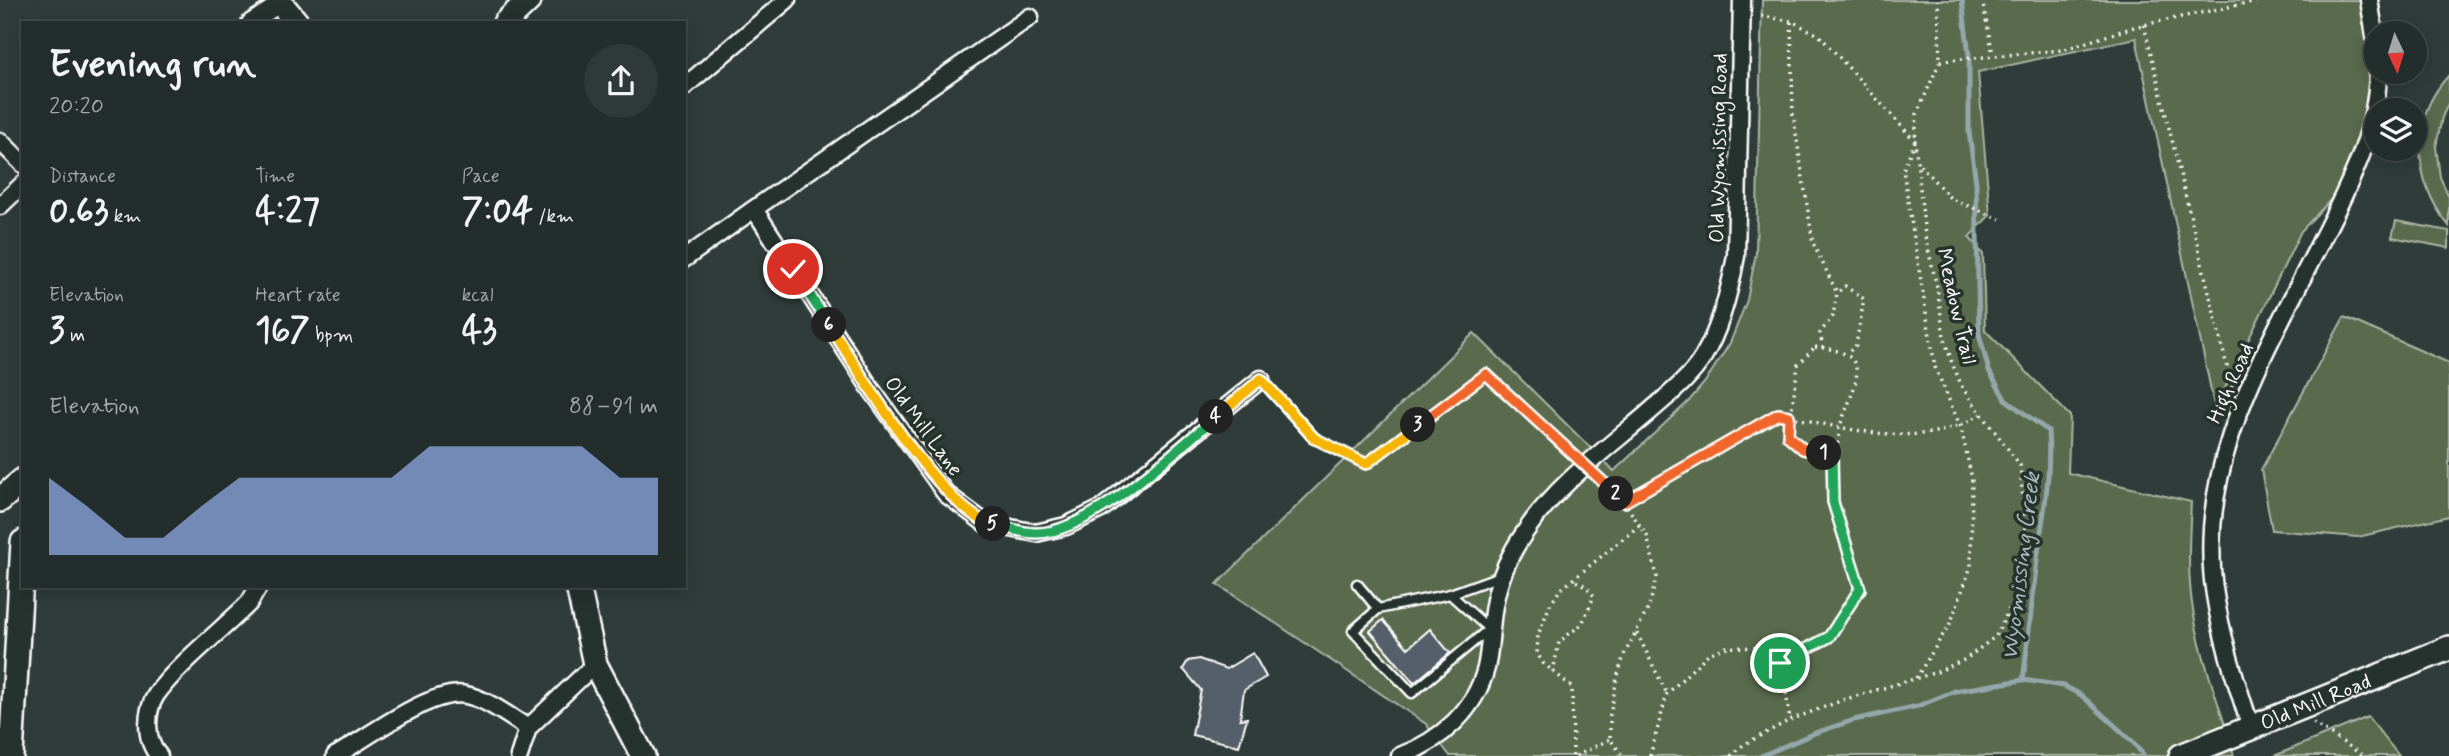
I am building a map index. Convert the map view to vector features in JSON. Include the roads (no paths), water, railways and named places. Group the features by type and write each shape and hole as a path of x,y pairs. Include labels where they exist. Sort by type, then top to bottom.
{"street":[{"path":"507,21 530,0"},
{"path":"686,85 787,0"},
{"path":"2369,0 2372,21"},
{"path":"253,21 280,2 295,21"},
{"name":"Old Wyomissing Road","path":"1400,756 1426,744 1456,723 1482,679 1489,654 1489,629 1503,575 1514,550 1544,506 1669,395 1703,358 1731,287 1740,221 1742,6"},
{"path":"686,258 1030,17"},
{"name":"High Road","path":"2251,728 2224,641 2214,593 2211,553 2216,491 2238,412 2353,177 2369,135 2376,84"},
{"path":"0,141 21,162"},
{"path":"0,206 21,186"},
{"name":"Old Mill Lane","path":"754,209 871,389 946,494 985,523 1036,534 1066,526 1101,509 1261,379"},
{"path":"0,500 21,482"},
{"path":"11,756 21,578"},
{"path":"159,756 149,737 148,723 156,695 249,603 258,588"},
{"path":"578,588 595,664 643,756"},
{"name":"Old Mill Road","path":"2181,756 2449,648"},
{"path":"519,756 528,728 595,664"},
{"path":"335,756 431,700 452,694 473,697 528,728"}],"lane":[{"path":"1261,379 1314,438"},
{"path":"1450,594 1489,629 1412,693 1353,631 1378,609 1450,594 1503,575"},
{"path":"1357,584 1378,609"}],"waterway":[{"name":"Wyomissing Creek","path":"1962,0 1969,55 1969,132 1976,183 1979,334 1989,371 2005,399 2048,431 2047,488 2023,680"},
{"name":"Wyomissing Creek","path":"1761,756 1854,720 1918,706 1955,691 2023,680 2064,686 2081,695 2133,742 2144,756"}]}
